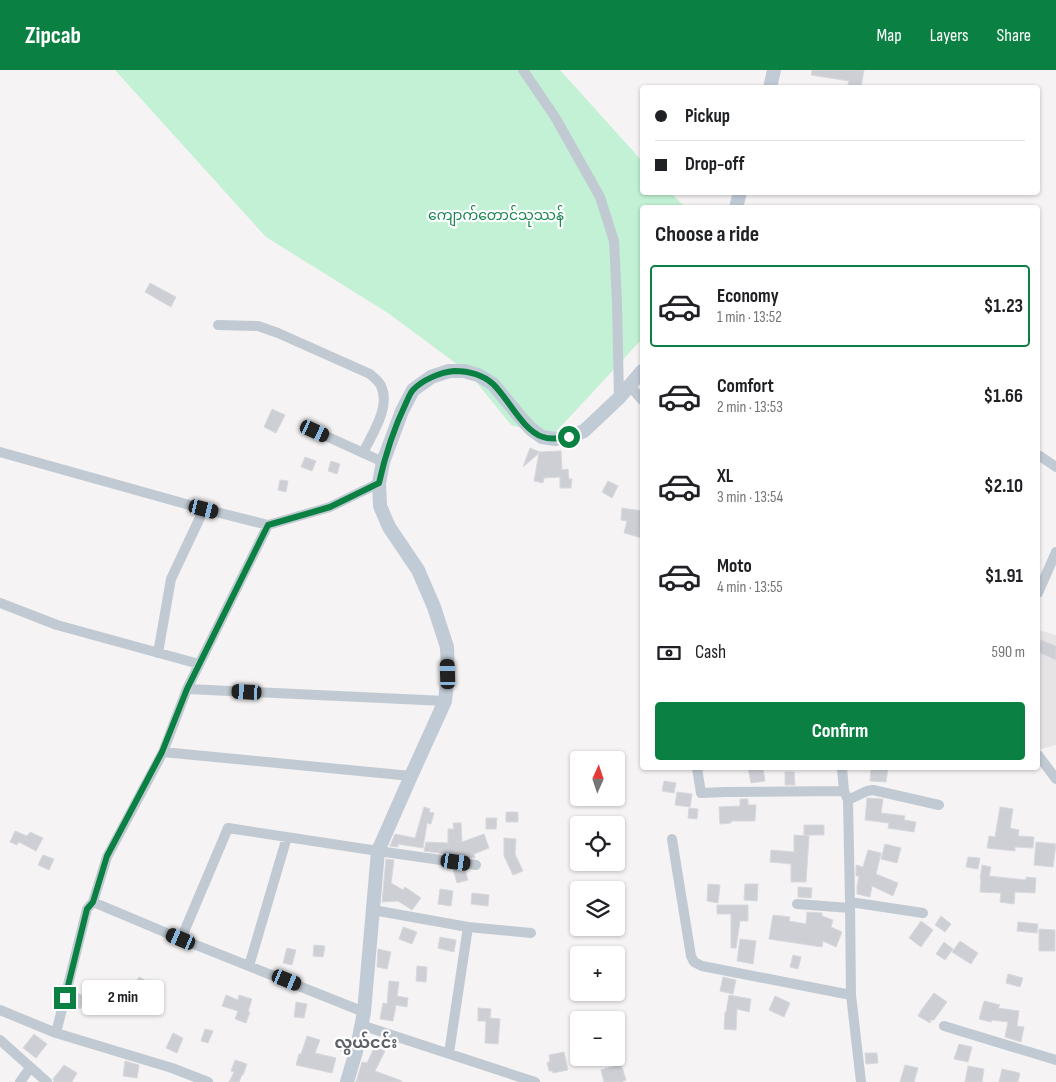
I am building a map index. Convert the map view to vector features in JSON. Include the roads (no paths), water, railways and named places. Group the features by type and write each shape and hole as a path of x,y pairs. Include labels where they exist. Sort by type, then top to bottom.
{"street":[{"path":"523,70 555,117 600,197 614,241 618,398"},
{"path":"771,85 774,70"},
{"path":"218,325 258,326 370,374 381,384 384,396 381,416 362,453"},
{"path":"347,1082 363,1018 378,851 445,701 448,674 447,647 434,607 418,570 389,527 380,506 379,483 383,462 402,411 413,390 431,377 449,372 464,371 478,375 493,384 520,418 542,437 555,439 569,437 584,431 630,386 640,374"},
{"path":"630,386 640,398"},
{"path":"315,431 383,462"},
{"path":"0,452 268,525 330,507 379,483"},
{"path":"1040,456 1056,467"},
{"path":"158,653 171,579 204,509"},
{"path":"56,1033 87,909 93,902 107,856 162,752 187,689 268,525"},
{"path":"1040,588 1056,552"},
{"path":"0,603 57,625 199,664"},
{"path":"187,689 445,701"},
{"path":"162,752 410,776"},
{"path":"1040,757 1056,779"},
{"path":"697,770 701,793 846,796 873,790 939,806"},
{"path":"842,770 846,796 851,994 861,1082"},
{"path":"181,939 228,828 476,864"},
{"path":"249,966 287,837"},
{"path":"672,839 690,956 694,962 702,966 851,994"},
{"path":"93,902 249,966 363,1018 449,1053 535,1082"},
{"path":"797,904 850,905 923,913"},
{"path":"373,910 468,927 531,933"},
{"path":"449,1053 468,927"},
{"path":"0,1010 56,1033 172,1068 208,1082"},
{"path":"944,1026 1056,1060"},
{"path":"0,1040 47,1082"},
{"path":"20,1082 30,1068"}],"district":[{"name":"လွယ်ငင်း","path":"366,1043"}],"park label":[{"name":"ကျောက်တောင်သုဿန်","path":"496,215"}]}
